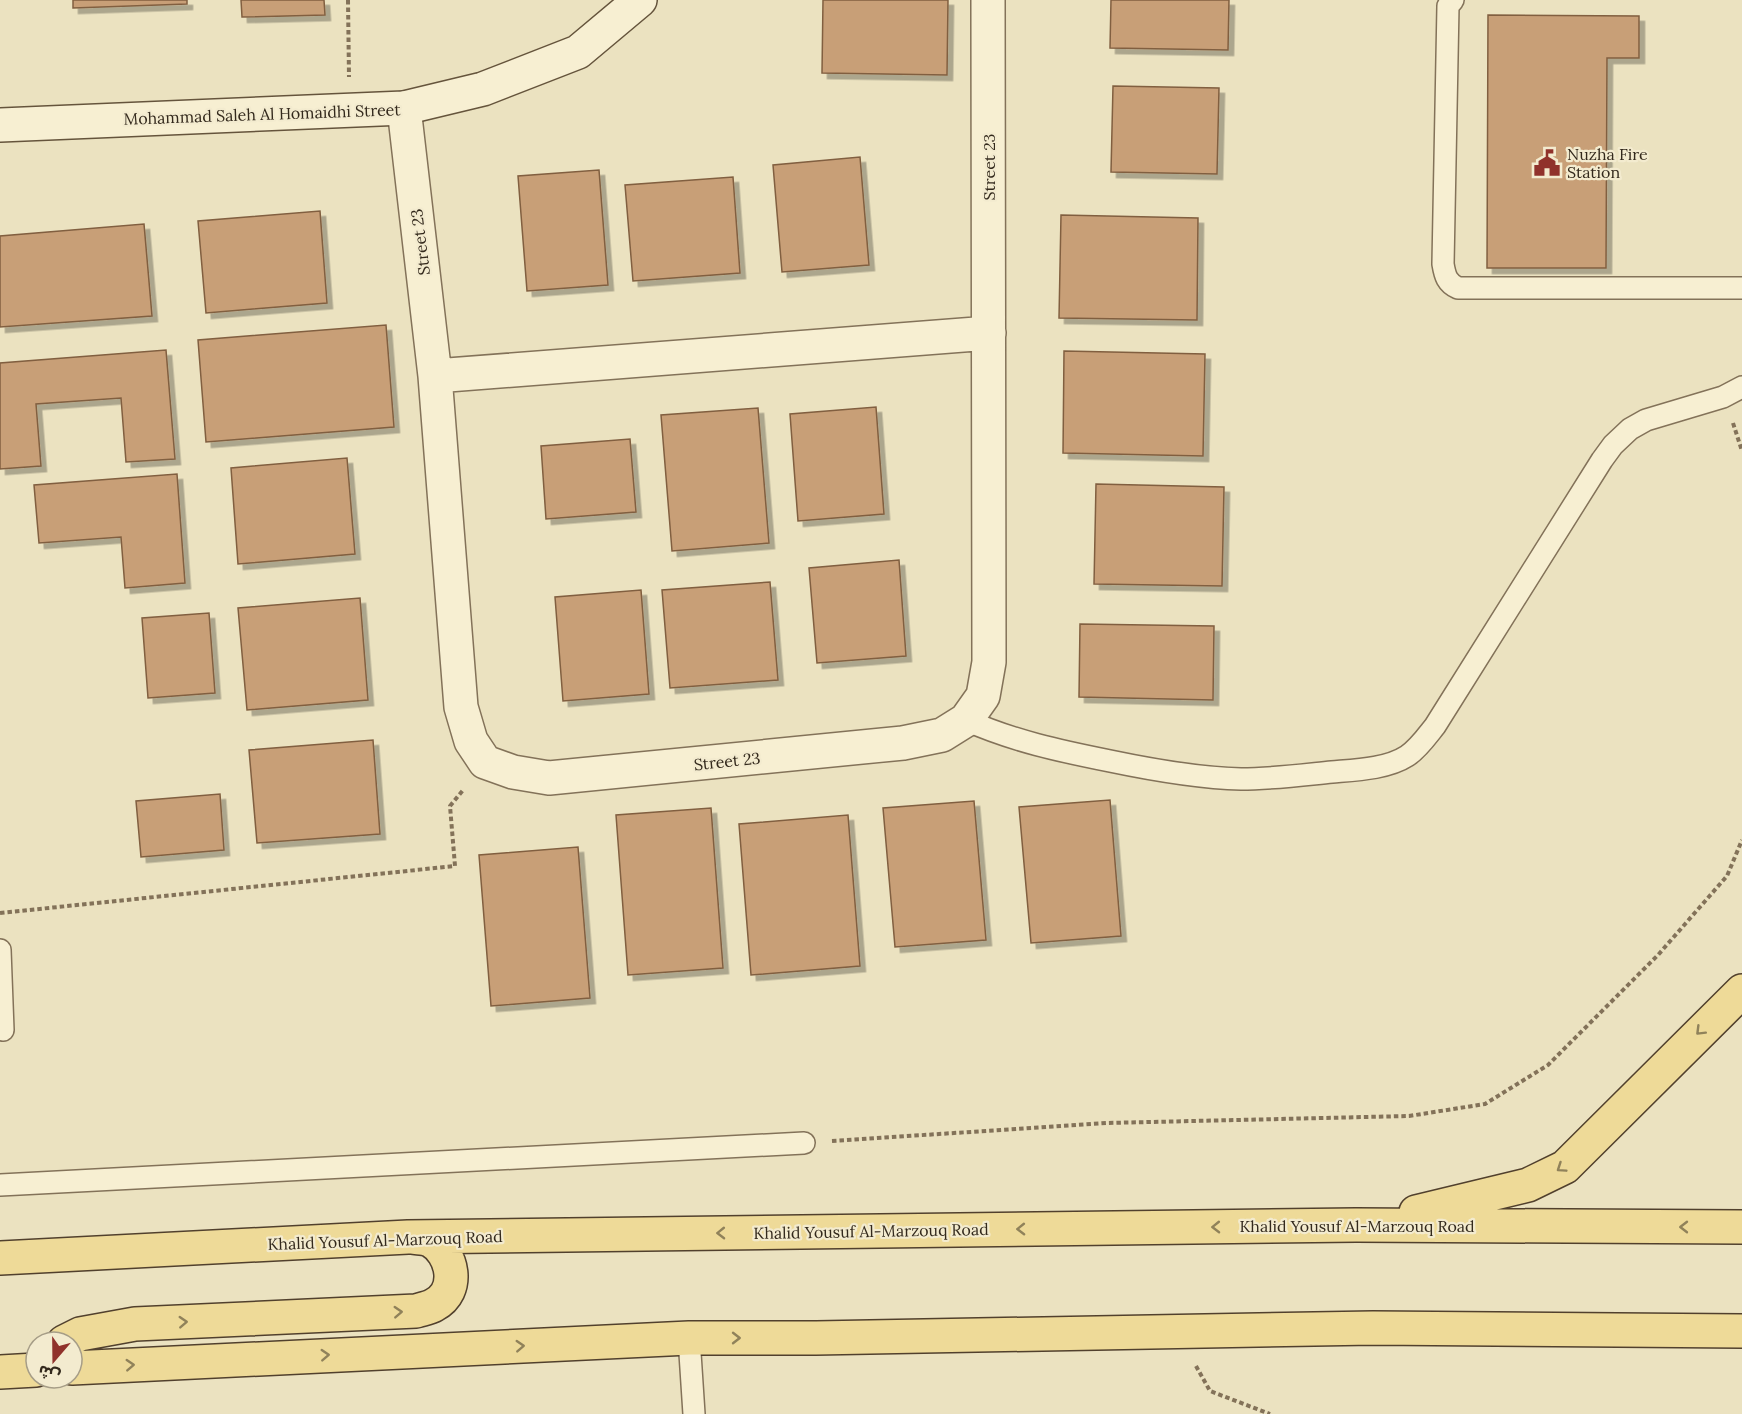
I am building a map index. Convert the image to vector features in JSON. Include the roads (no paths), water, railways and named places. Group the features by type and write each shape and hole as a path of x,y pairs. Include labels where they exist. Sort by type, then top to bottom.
{"main road":[{"path":"1356,1225 1450,1205 1528,1185 1565,1167 1742,991"},
{"name":"Khalid Yousuf Al-Marzouq Road","path":"0,1258 408,1237 1356,1225 1742,1227"},
{"path":"84,1333 135,1324 416,1311 435,1305 448,1290 452,1270 444,1252 429,1239 408,1237"},
{"path":"84,1367 689,1338 816,1338 1373,1328 1742,1331"}],"street":[{"name":"Mohammad Saleh Al Homaidhi Street","path":"0,124 404,108 483,89 578,52 640,0"},
{"name":"Street 23","path":"404,108 435,376 461,707 471,741 485,762 513,772 549,778 903,743 942,735 966,720 983,696 988,662 988,0"},
{"path":"435,376 989,333"}],"lane":[{"path":"1453,0 1448,6 1443,264 1445,277 1451,285 1458,288 1742,288"},
{"path":"966,720 1007,737 1045,748 1132,766 1209,777 1268,778 1338,771 1386,764 1406,756 1435,726 1595,470 1613,445 1630,429 1647,420 1723,398 1742,387"},
{"path":"0,950 3,1030"},
{"path":"0,1185 804,1143"},
{"path":"689,1338 694,1414"}],"place":[{"name":"Nuzha Fire Station","path":"1547,163"}]}
